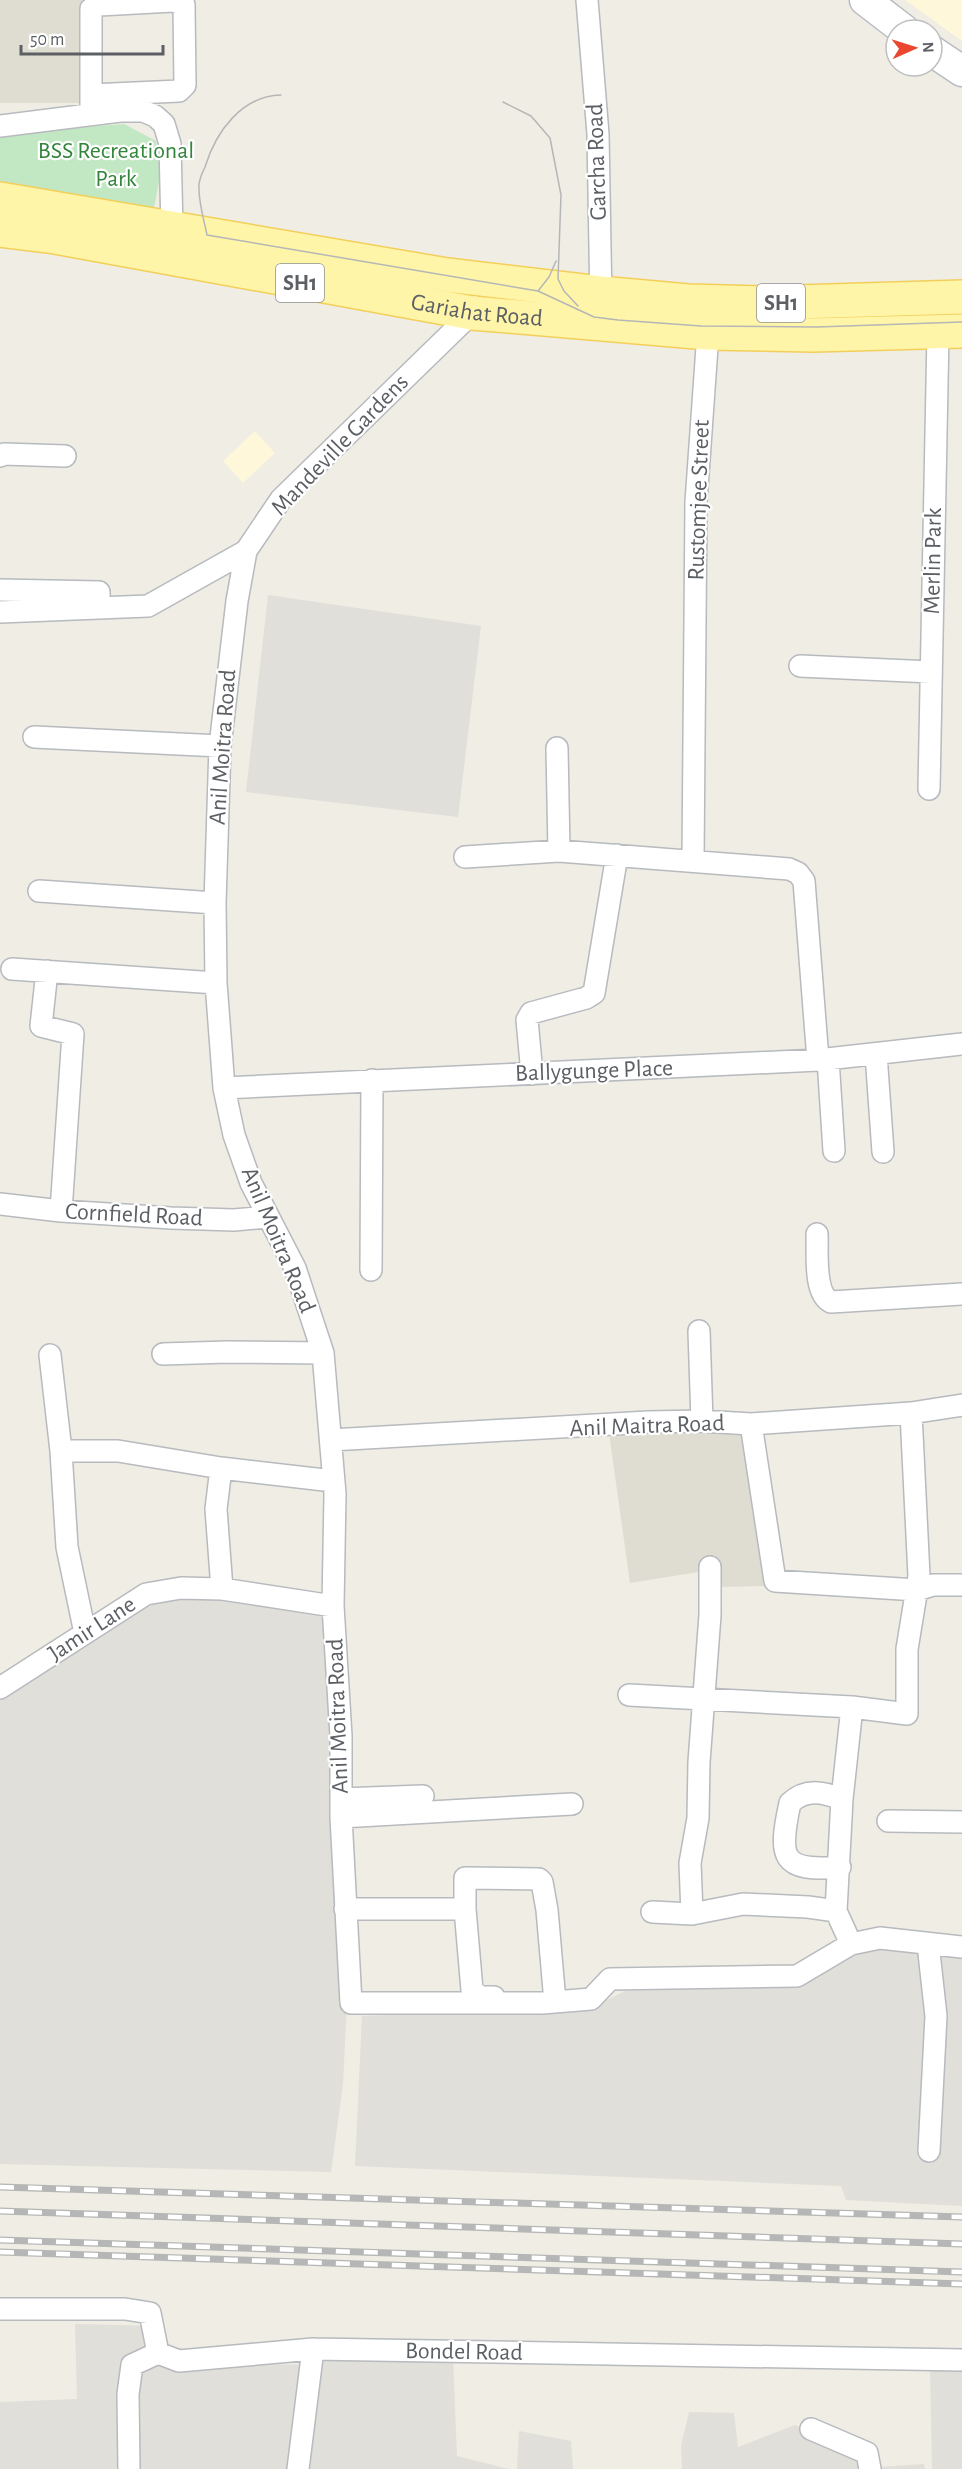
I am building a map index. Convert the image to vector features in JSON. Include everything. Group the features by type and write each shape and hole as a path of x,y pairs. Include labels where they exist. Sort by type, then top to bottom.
{"main road":[{"path":"865,0 888,18"},
{"path":"944,59 962,71"},
{"name":"Gariahat Road","path":"0,199 172,230 487,280 708,333 813,335 950,332"},
{"name":"Gariahat Road","path":"0,230 55,237 472,313 601,308 688,301 764,303 962,297"}],"street":[{"name":"Garcha Road","path":"587,0 598,134 601,308"},
{"path":"0,126 91,104 179,91 185,85 184,4 173,1 99,5 91,9 91,104"},
{"path":"91,104 143,111 164,124 171,144 172,230"},
{"path":"472,313 487,280"},
{"name":"Mandeville Gardens","path":"0,612 148,606 246,551 281,499 472,313"},
{"name":"Merlin Park","path":"929,789 931,672 950,332"},
{"name":"Rustomjee Street","path":"693,860 696,502 708,333"},
{"path":"0,456 4,454 65,456"},
{"name":"Anil Moitra Road","path":"246,551 235,612 220,746 215,903 216,983 224,1088 234,1135 251,1183 295,1268 323,1353 333,1481 333,1606 341,1736 341,1808 351,2003 555,1998"},
{"path":"0,590 99,592 99,608"},
{"path":"800,666 931,672"},
{"path":"34,737 220,746"},
{"path":"557,748 559,851"},
{"path":"465,857 559,851 693,860 789,869 798,873 804,881 834,1152"},
{"path":"532,1074 527,1020 531,1012 586,998 594,993 617,855"},
{"path":"39,891 215,903"},
{"path":"12,969 216,983"},
{"path":"47,971 42,1026 73,1034 61,1211"},
{"name":"Ballygunge Place","path":"224,1088 823,1060 962,1044"},
{"path":"876,1054 883,1152"},
{"path":"371,1270 372,1080"},
{"name":"Cornfield Road","path":"0,1204 61,1211 234,1220 268,1217"},
{"path":"817,1234 820,1291 831,1302 962,1294"},
{"path":"699,1331 702,1421"},
{"path":"163,1354 323,1353"},
{"path":"50,1355 61,1451 68,1547 85,1633"},
{"name":"Anil Maitra Road","path":"331,1440 702,1421 752,1424 911,1413 962,1405"},
{"path":"629,1695 852,1707 907,1713 907,1649 919,1576 911,1413"},
{"path":"752,1424 775,1581 917,1590 933,1585 962,1585"},
{"path":"61,1451 118,1450 221,1468 333,1481"},
{"path":"221,1468 216,1509 222,1589"},
{"path":"692,1914 690,1863 698,1818 703,1698 710,1615 710,1567"},
{"name":"Jamir Lane","path":"0,1688 146,1594 181,1588 222,1589 333,1606"},
{"path":"851,1944 836,1911 842,1799 852,1707"},
{"path":"840,1868 814,1869 798,1867 790,1863 786,1853 785,1839 790,1803 798,1795 811,1792 825,1793 842,1799"},
{"path":"341,1808 423,1796"},
{"path":"341,1808 572,1804"},
{"path":"888,1821 962,1822"},
{"path":"555,1998 547,1910 541,1880 465,1878 465,1909 472,1990 476,1995 487,1998 591,1999 610,1979 797,1976 851,1944 880,1938 962,1947"},
{"path":"652,1912 692,1914 743,1904 808,1907 836,1911"},
{"path":"345,1909 465,1909"},
{"path":"928,1944 936,2016 929,2151"},
{"path":"0,2309 124,2309 150,2313 158,2353 132,2365 128,2394 129,2469"},
{"path":"298,2469 313,2349"},
{"name":"Bondel Road","path":"158,2353 179,2361 313,2349 962,2360"},
{"path":"811,2429 867,2453 870,2469"}],"shaded area":[{"path":"0,0 85,0 86,103 0,103"},
{"path":"905,0 962,0 962,41 944,28 944,18 930,18"},
{"path":"255,431 275,453 243,483 223,461"},
{"path":"268,595 481,626 458,817 246,792"},
{"path":"744,1424 766,1586 720,1587 717,1569 630,1583 608,1426"},
{"path":"185,1593 326,1608 347,2002 343,2084 331,2172 0,2164 0,1691 149,1597"},
{"path":"863,1946 962,1956 962,2206 846,2200 841,2186 355,2166 362,2016 593,2007 625,1991 799,1987"},
{"path":"75,2324 159,2326 166,2369 221,2363 317,2365 303,2469 0,2469 0,2402 77,2399"},
{"path":"321,2353 453,2359 457,2456 509,2469 307,2469"},
{"path":"930,2365 962,2365 962,2469 932,2469"},
{"path":"689,2412 734,2413 738,2447 795,2425 879,2467 924,2464 925,2469 682,2469 681,2446"},
{"path":"519,2431 571,2441 573,2469 517,2469"}],"green space":[{"name":"BSS Recreational Park","path":"124,124 156,141 160,177 153,213 0,181 0,134"}],"tram line":[{"path":"281,95 267,97 243,109 233,118 216,141 199,183 207,235 538,291 594,317 618,320 701,326 817,327 962,322"},
{"path":"503,102 531,116 550,138 561,195 558,279 564,291 578,306"},
{"path":"538,291 549,277 556,261"}],"railway":[{"path":"0,2187 962,2217"},
{"path":"0,2211 962,2244"},
{"path":"0,2240 962,2272"},
{"path":"0,2252 962,2284"}]}
